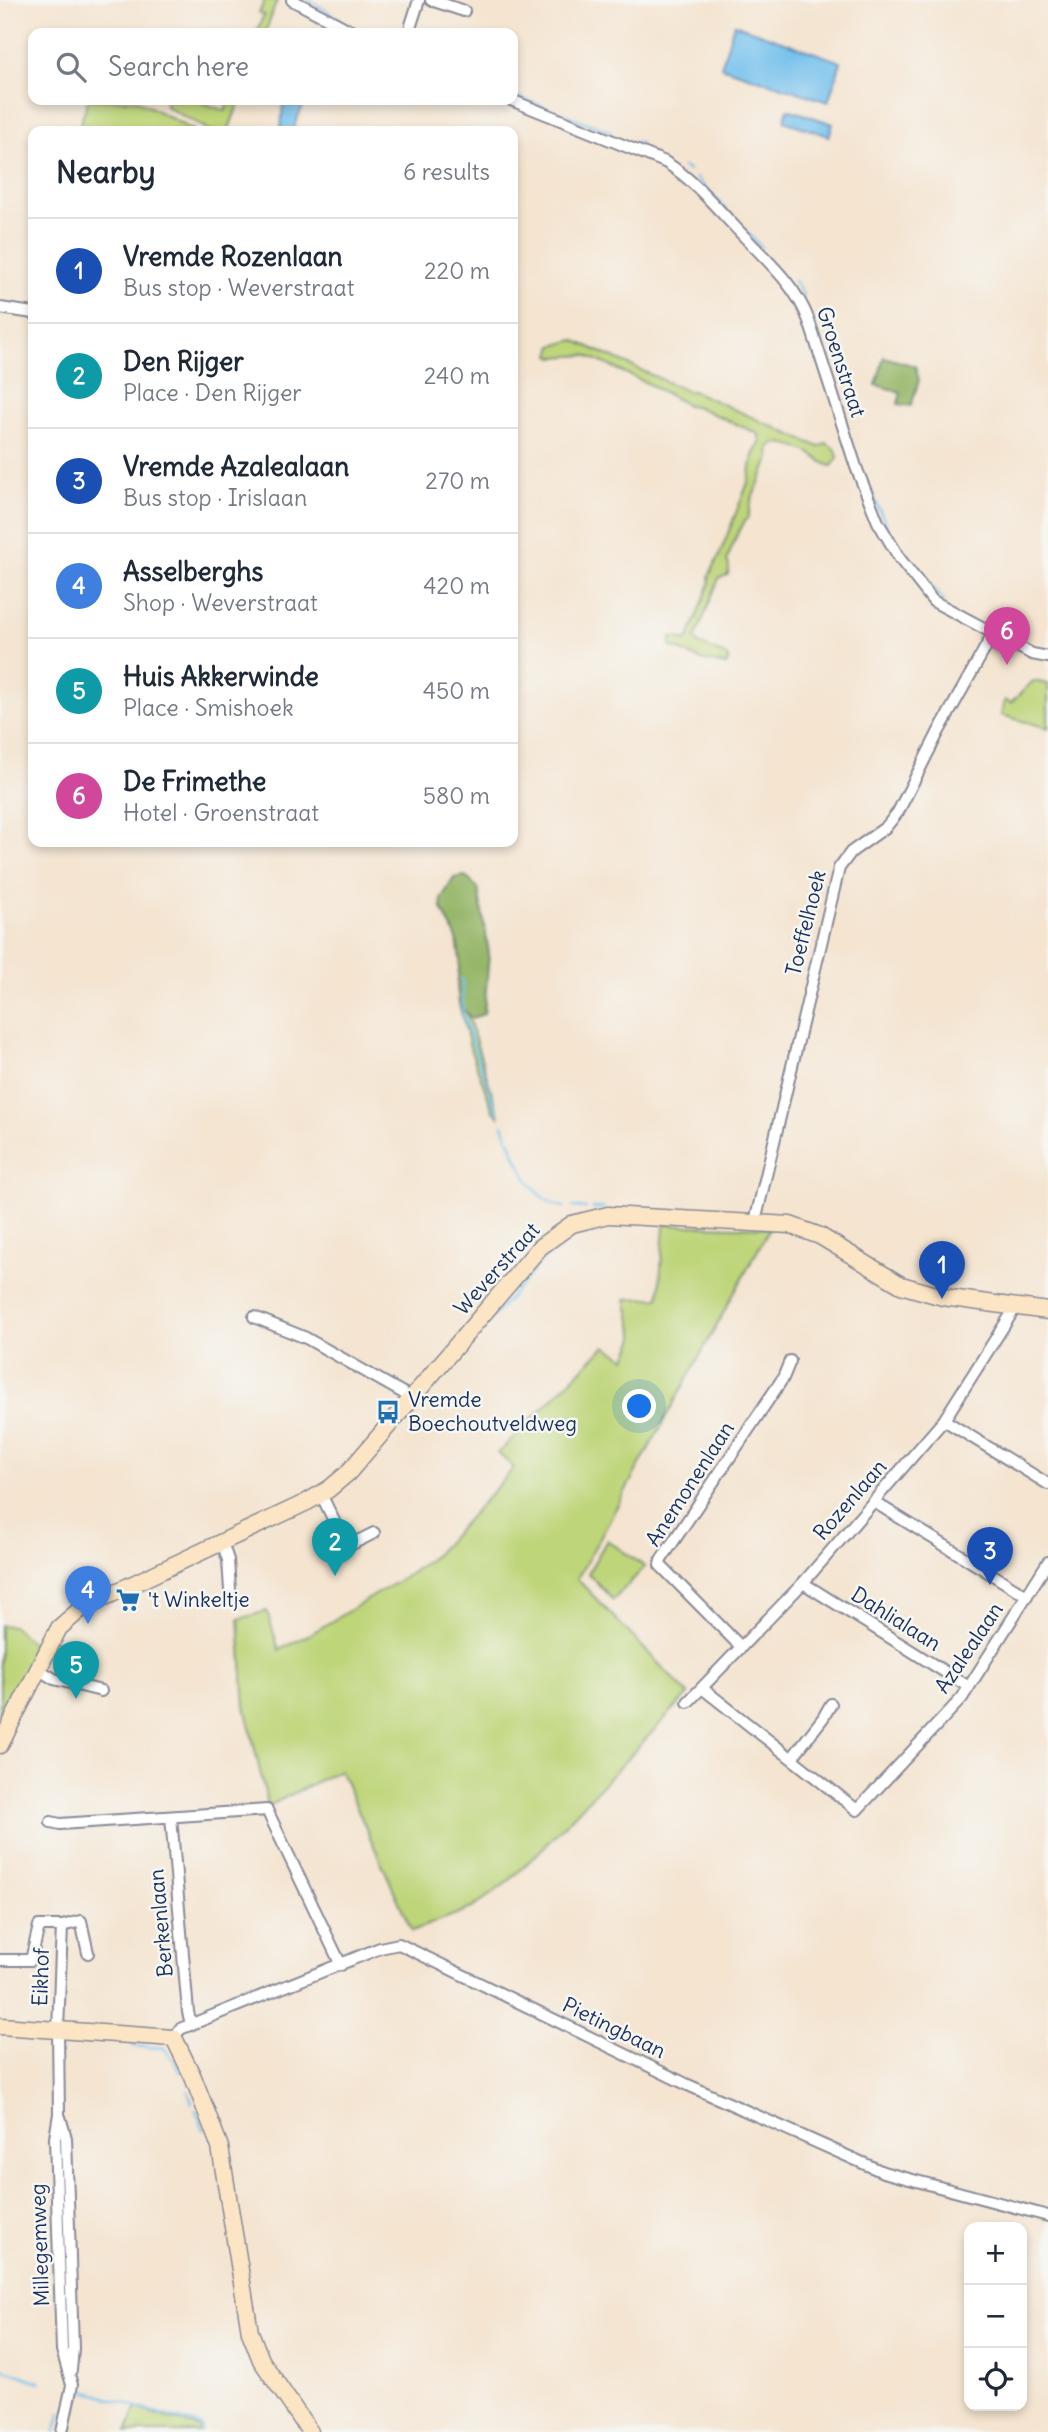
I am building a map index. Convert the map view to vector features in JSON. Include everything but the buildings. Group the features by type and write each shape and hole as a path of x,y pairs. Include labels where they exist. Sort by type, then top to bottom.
{"street":[{"path":"292,0 345,28"},
{"path":"411,25 419,0"},
{"path":"431,0 464,10"},
{"name":"Groenstraat","path":"518,103 653,156 673,167 714,205 784,279 806,311 852,456 878,522 891,545 933,601 1032,654 1048,657"},
{"path":"0,308 28,312"},
{"name":"Toeffelhoek","path":"755,1223 839,868 851,852 886,827 898,813 939,731 993,634"},
{"name":"Weverstraat","path":"38,1669 59,1628 82,1608 321,1494 348,1473 540,1247 572,1224 608,1215 789,1225 806,1229 901,1285 943,1297 1048,1311"},
{"name":"Rozenlaan","path":"688,1702 803,1584 944,1420 1017,1306"},
{"path":"254,1317 306,1338 412,1398"},
{"name":"Anemonenlaan","path":"741,1647 660,1565 783,1378 790,1361"},
{"path":"944,1420 1048,1484"},
{"path":"321,1494 346,1546"},
{"path":"874,1502 1027,1596"},
{"path":"334,1553 374,1533"},
{"path":"222,1542 228,1560 230,1590"},
{"name":"Azalealaan","path":"792,1758 857,1810 962,1698 1048,1562"},
{"name":"Dahlialaan","path":"803,1584 969,1687"},
{"path":"0,1745 38,1669 54,1679 101,1691"},
{"path":"702,1688 792,1758 831,1704"},
{"path":"51,1822 60,1824 267,1810 341,1965"},
{"name":"Berkenlaan","path":"171,1817 191,2024"},
{"name":"Eikhof","path":"0,1960 31,1960 39,1926 62,1926 82,1921 88,1953"},
{"name":"Eikhof","path":"58,2030 62,1926"},
{"name":"Pietingbaan","path":"174,2038 180,2029 191,2024 380,1948 399,1944 688,2085 883,2172 1048,2216"},
{"path":"0,2026 174,2038 193,2077 220,2147 250,2332 261,2360 310,2432"},
{"name":"Millegemweg","path":"58,2030 59,2115 55,2137 64,2247 62,2350 70,2373 71,2395 62,2432"}],"green space":[{"path":"265,0 277,0 267,28 258,28 264,15 259,13"},
{"path":"86,105 146,105 186,126 80,126"},
{"path":"165,105 209,105 225,111 228,105 238,105 230,126 202,126"},
{"path":"574,340 819,447 827,443 836,450 838,458 832,466 789,445 775,443 769,448 770,458 752,498 748,517 738,532 727,559 728,575 719,578 695,639 699,644 727,656 729,659 726,665 701,660 671,646 671,638 686,641 689,637 710,583 709,576 749,480 753,455 760,443 759,434 687,405 586,355 550,355 553,346"},
{"path":"884,357 915,366 919,380 911,406 898,404 901,392 876,385"},
{"path":"1033,681 1048,684 1048,728 1001,715 1005,700 1011,703"},
{"path":"465,876 478,888 489,953 484,1014 471,1018 459,1004 457,986 460,960 457,939 442,909 441,899 454,878"},
{"path":"459,1004 467,1013 499,1116 493,1111 471,1051"},
{"path":"664,1225 770,1228 577,1579 688,1694 509,1881 472,1908 412,1931 340,1770 268,1806 245,1706 239,1619 267,1611 279,1650 408,1575 436,1554 514,1468 498,1453 605,1346 626,1358 635,1338 626,1299 659,1298"},
{"path":"607,1540 645,1567 613,1600 588,1573"},
{"path":"0,1625 13,1626 32,1643 25,1675 0,1728"},
{"path":"136,2408 200,2428 199,2432 127,2432"}],"water":[{"path":"734,24 841,62 828,102 721,67"},
{"path":"283,105 304,105 295,126 281,126"},
{"path":"788,109 833,124 829,136 784,121"}],"waterway":[{"path":"309,0 341,20"},
{"path":"518,97 611,132"},
{"path":"636,142 641,144"},
{"path":"683,167 689,171"},
{"path":"696,178 761,247"},
{"path":"794,281 803,295"},
{"path":"871,491 887,527"},
{"path":"899,548 944,601"},
{"path":"1015,639 1029,646"},
{"path":"462,979 463,1015 497,1113"},
{"path":"503,1125 518,1162 533,1186 552,1203 564,1207"},
{"path":"573,1207 586,1208"},
{"path":"593,1208 604,1208"},
{"path":"481,1330 546,1257 574,1234"},
{"path":"133,2046 164,2048 180,2073"},
{"path":"188,2091 192,2103"},
{"path":"196,2110 204,2130"},
{"path":"63,2210 64,2234"},
{"path":"0,2368 40,2382"},
{"path":"78,2389 202,2426 201,2432"},
{"path":"55,2432 61,2412"}],"place":[{"name":"De Frimethe","path":"1007,665"},
{"name":"Vremde Rozenlaan","path":"942,1299"},
{"name":"Vremde Boechoutveldweg","path":"388,1412"},
{"name":"Den Rijger","path":"335,1576"},
{"name":"Vremde Azalealaan","path":"990,1585"},
{"name":"'t Winkeltje","path":"128,1600"},
{"name":"Asselberghs","path":"88,1624"},
{"name":"Huis Akkerwinde","path":"76,1699"}]}
